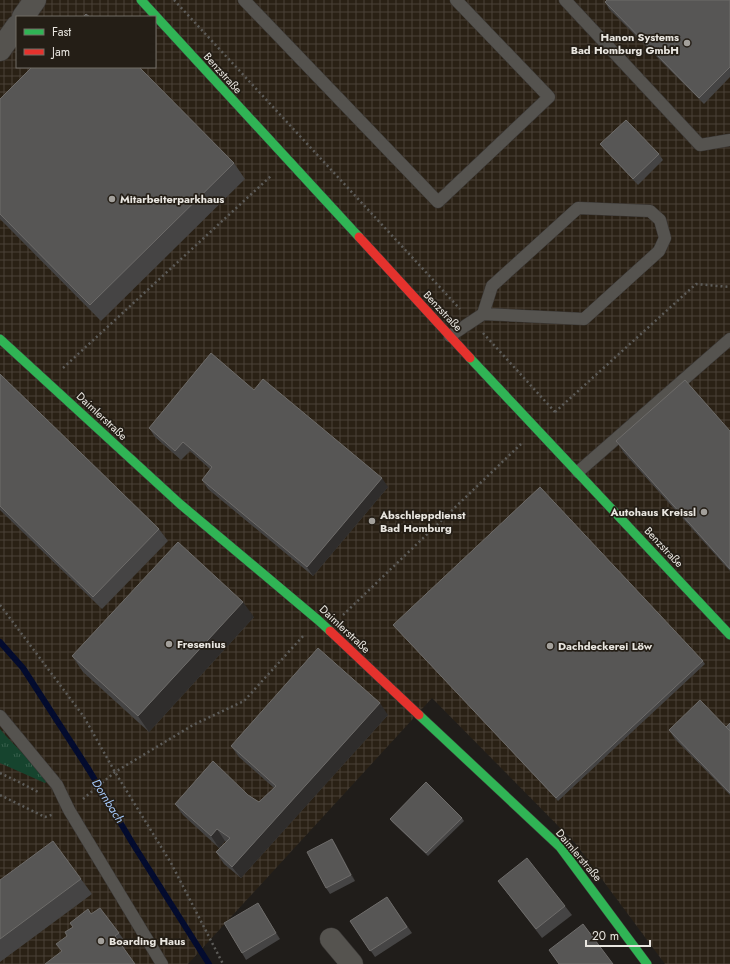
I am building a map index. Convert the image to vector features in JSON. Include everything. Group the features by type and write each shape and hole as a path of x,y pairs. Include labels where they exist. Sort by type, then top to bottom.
{"street":[{"path":"24,16 35,0"},
{"name":"Benzstraße","path":"141,0 156,16"},
{"name":"Benzstraße","path":"156,16 450,336 730,635"},
{"path":"0,50 16,27"},
{"name":"Daimlerstraße","path":"0,338 180,504 318,620 560,847 572,861 647,964"},
{"path":"331,939 352,964"}],"lane":[{"path":"244,0 438,202 549,96 456,0"},
{"path":"565,0 700,145 730,140"},
{"path":"450,336 483,314 584,319 659,251 665,238 660,220 650,211 578,208 492,286 483,314"},
{"path":"578,472 730,339"},
{"path":"0,716 57,785 69,810 162,964"}],"path":[{"path":"174,0 464,313"},
{"path":"48,382 288,161"},
{"path":"480,331 555,412"},
{"path":"0,605 84,716 115,772 171,863 223,964"},
{"path":"0,796 45,817 69,810 115,772 193,725 244,701 318,620"},
{"path":"0,773 43,795"}],"shaded area":[{"path":"0,0 730,0 730,964 665,964 575,843 432,698 188,964 0,964"}],"green space":[{"path":"0,729 48,780 45,783 0,763"}],"building":[{"name":"Hanon Systems Bad Homburg GmbH","path":"607,0 730,0 730,67 699,98 605,2"},
{"name":"Mitarbeiterparkhaus","path":"31,68 140,68 234,163 90,305 0,214 0,99"},
{"path":"626,120 659,154 633,179 600,144"},
{"path":"211,353 254,390 263,379 382,478 307,567 202,480 212,467 183,442 175,451 149,428"},
{"path":"0,374 159,529 93,597 0,506"},
{"name":"Autohaus Kreissl","path":"685,380 730,431 730,569 616,441"},
{"name":"Dachdeckerei Löw","path":"540,487 703,661 556,798 393,625"},
{"name":"Fresenius","path":"178,542 243,602 138,716 72,656"},
{"path":"318,648 380,703 232,867 216,852 230,838 217,829 211,836 175,804 213,761 248,795 259,802 276,786 231,746"},
{"path":"700,700 730,731 730,793 669,730"},
{"path":"730,723 730,731 726,727"},
{"path":"426,782 462,818 426,853 390,819"},
{"path":"332,839 351,875 326,888 307,852"},
{"path":"53,841 81,879 0,939 0,880"},
{"path":"527,858 565,906 536,929 498,881"},
{"path":"387,897 407,927 370,951 350,921"},
{"path":"258,903 276,933 242,953 224,923"},
{"path":"100,908 119,933 115,936 135,964 45,964 62,951 56,944 67,936 65,932 73,927 70,923 88,909 91,914"},
{"path":"583,924 613,964 559,964 549,950"}],"waterway":[{"name":"Dornbach","path":"0,642 23,668 89,770 133,844 209,964"}],"traffic: fast":[{"path":"141,0 156,16"},
{"path":"156,16 359,237"},
{"path":"0,339 180,504 330,631"},
{"path":"470,358 730,635"},
{"path":"419,715 560,847 647,964"}],"traffic: jam":[{"path":"359,237 470,358"},
{"path":"330,631 419,715"}],"place":[{"name":"Hanon Systems Bad Homburg GmbH","path":"687,43"},
{"name":"Mitarbeiterparkhaus","path":"112,199"},
{"name":"Autohaus Kreissl","path":"704,512"},
{"name":"Abschleppdienst Bad Homburg","path":"372,521"},
{"name":"Fresenius","path":"169,644"},
{"name":"Dachdeckerei Löw","path":"550,646"},
{"name":"Boarding Haus","path":"101,941"}]}
